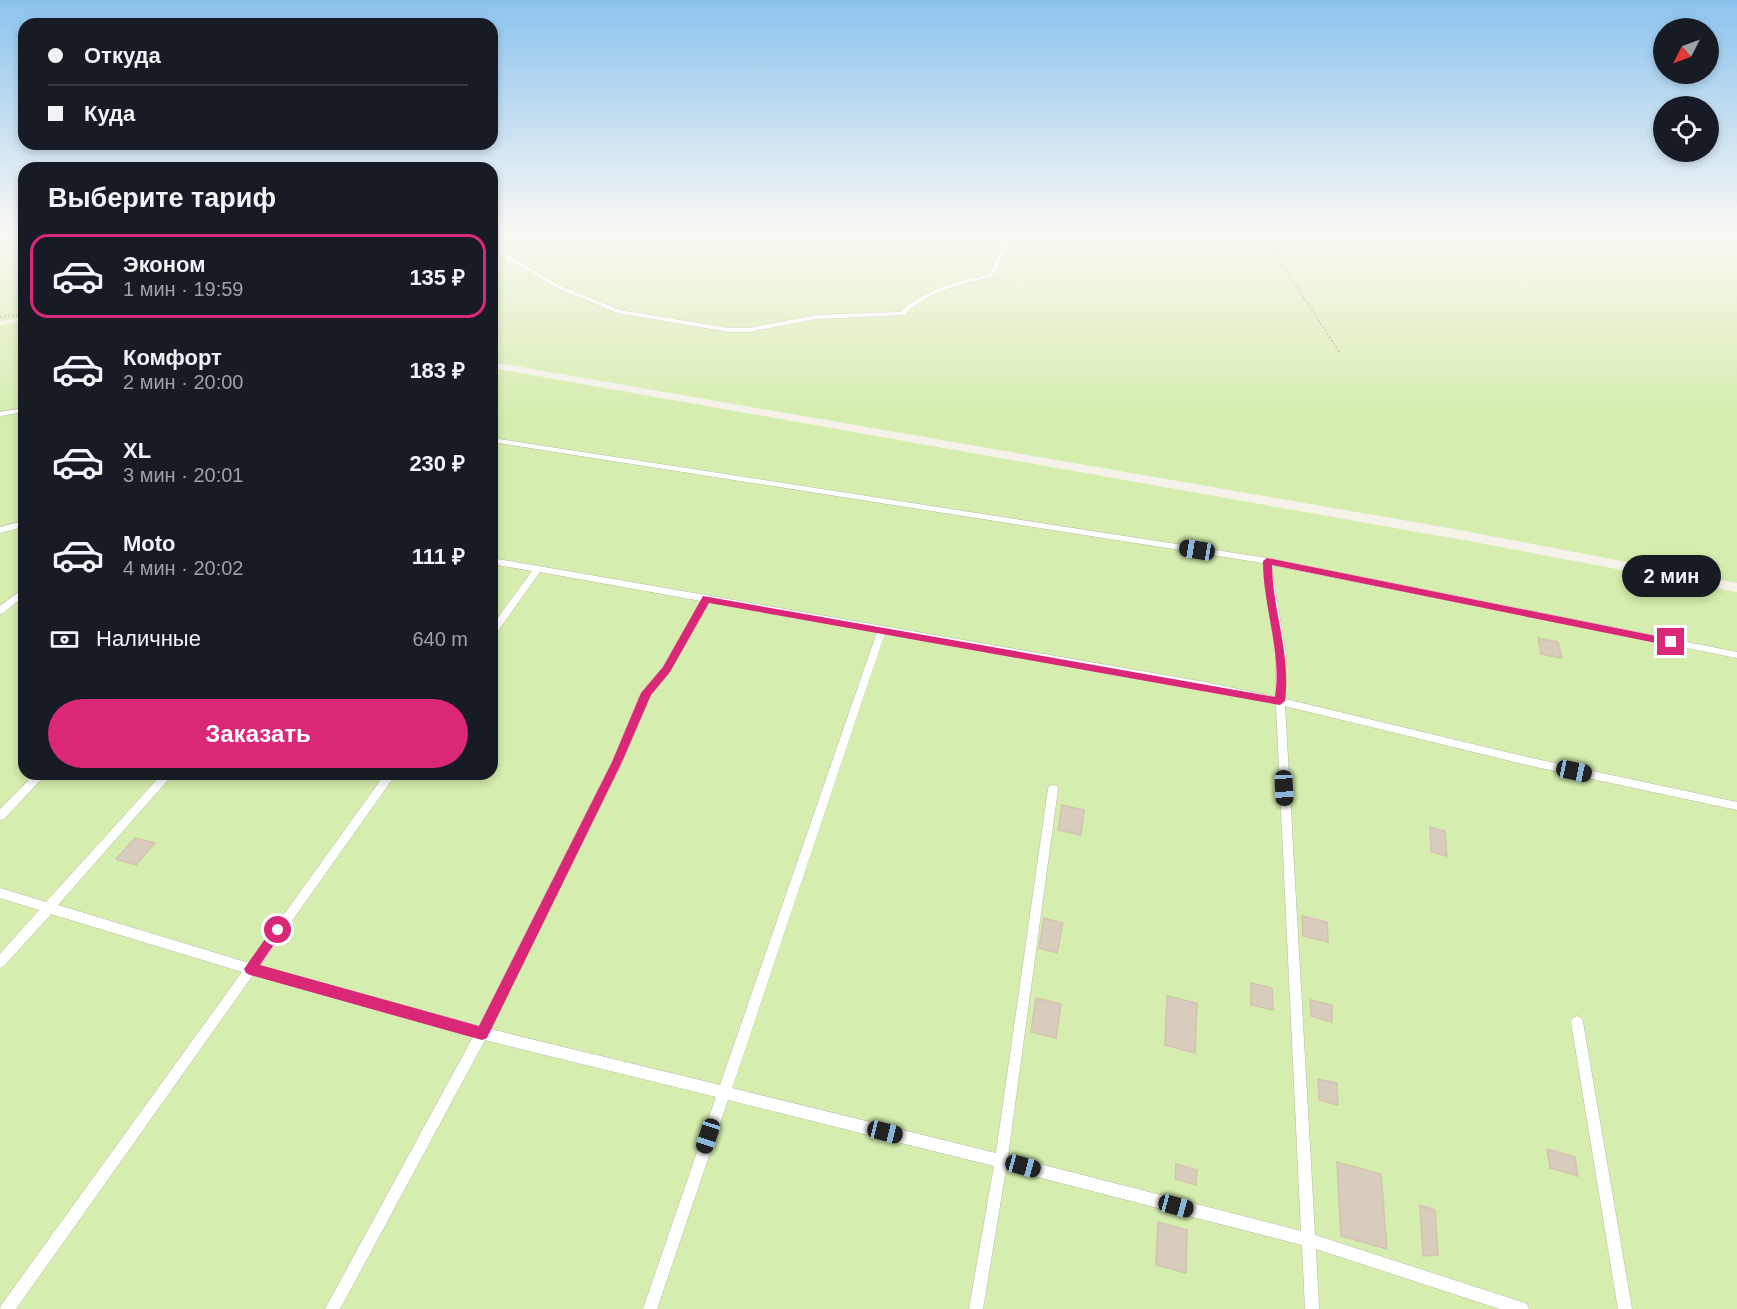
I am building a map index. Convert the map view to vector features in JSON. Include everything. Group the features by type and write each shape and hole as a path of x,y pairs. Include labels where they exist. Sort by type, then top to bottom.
{"lane":[{"path":"576,294 618,312 729,330 749,330 816,317 902,314 911,304 928,294"},
{"path":"0,414 18,411"},
{"path":"498,441 1267,561 1737,655"},
{"path":"0,531 18,526"},
{"path":"1267,561 1268,582 1283,677 1280,701 1312,1309"},
{"path":"498,562 1280,701 1527,761 1737,806"},
{"path":"498,625 538,569"},
{"path":"0,610 18,596"},
{"path":"332,1309 482,1033 617,762 646,693 666,669 706,599"},
{"path":"650,1309 882,630"},
{"path":"0,816 35,780"},
{"path":"0,962 163,780"},
{"path":"7,1309 387,780"},
{"path":"976,1309 1001,1161 1053,789"},
{"path":"0,893 49,906 250,969 482,1033 1001,1161 1308,1240 1522,1309"},
{"path":"1577,1022 1625,1309"}],"path":[{"path":"1301,294 1340,353"},
{"path":"0,317 18,315"}],"green space":[{"path":"0,294 18,294 18,319 0,321"},
{"path":"498,294 1737,294 1737,583 1449,528 498,363"},
{"path":"18,322 18,780 498,780 498,369 1485,544 1737,592 1737,1309 0,1309 0,325"}],"building":[{"path":"1538,638 1558,642 1562,658 1541,654"},
{"path":"1062,805 1084,810 1081,835 1058,830"},
{"path":"1430,827 1445,831 1447,856 1431,852"},
{"path":"135,838 155,843 136,865 116,859"},
{"path":"1302,916 1327,922 1328,942 1303,936"},
{"path":"1044,918 1063,923 1057,953 1039,948"},
{"path":"1251,983 1272,988 1273,1010 1251,1005"},
{"path":"1167,996 1197,1003 1195,1053 1165,1045"},
{"path":"1036,998 1061,1004 1056,1038 1031,1032"},
{"path":"1310,1000 1332,1005 1332,1022 1311,1016"},
{"path":"1318,1079 1337,1083 1338,1105 1319,1100"},
{"path":"1547,1149 1575,1157 1578,1176 1550,1168"},
{"path":"1337,1162 1381,1174 1387,1249 1341,1236"},
{"path":"1176,1164 1197,1170 1196,1185 1175,1179"},
{"path":"1420,1205 1435,1210 1438,1255 1423,1256"},
{"path":"1158,1222 1187,1230 1186,1273 1156,1265"}],"route":[{"path":"278,930 250,969 482,1033 617,762 646,693 666,669 706,599 1280,701 1283,677 1281,653 1268,582 1267,561 1671,642"}]}
